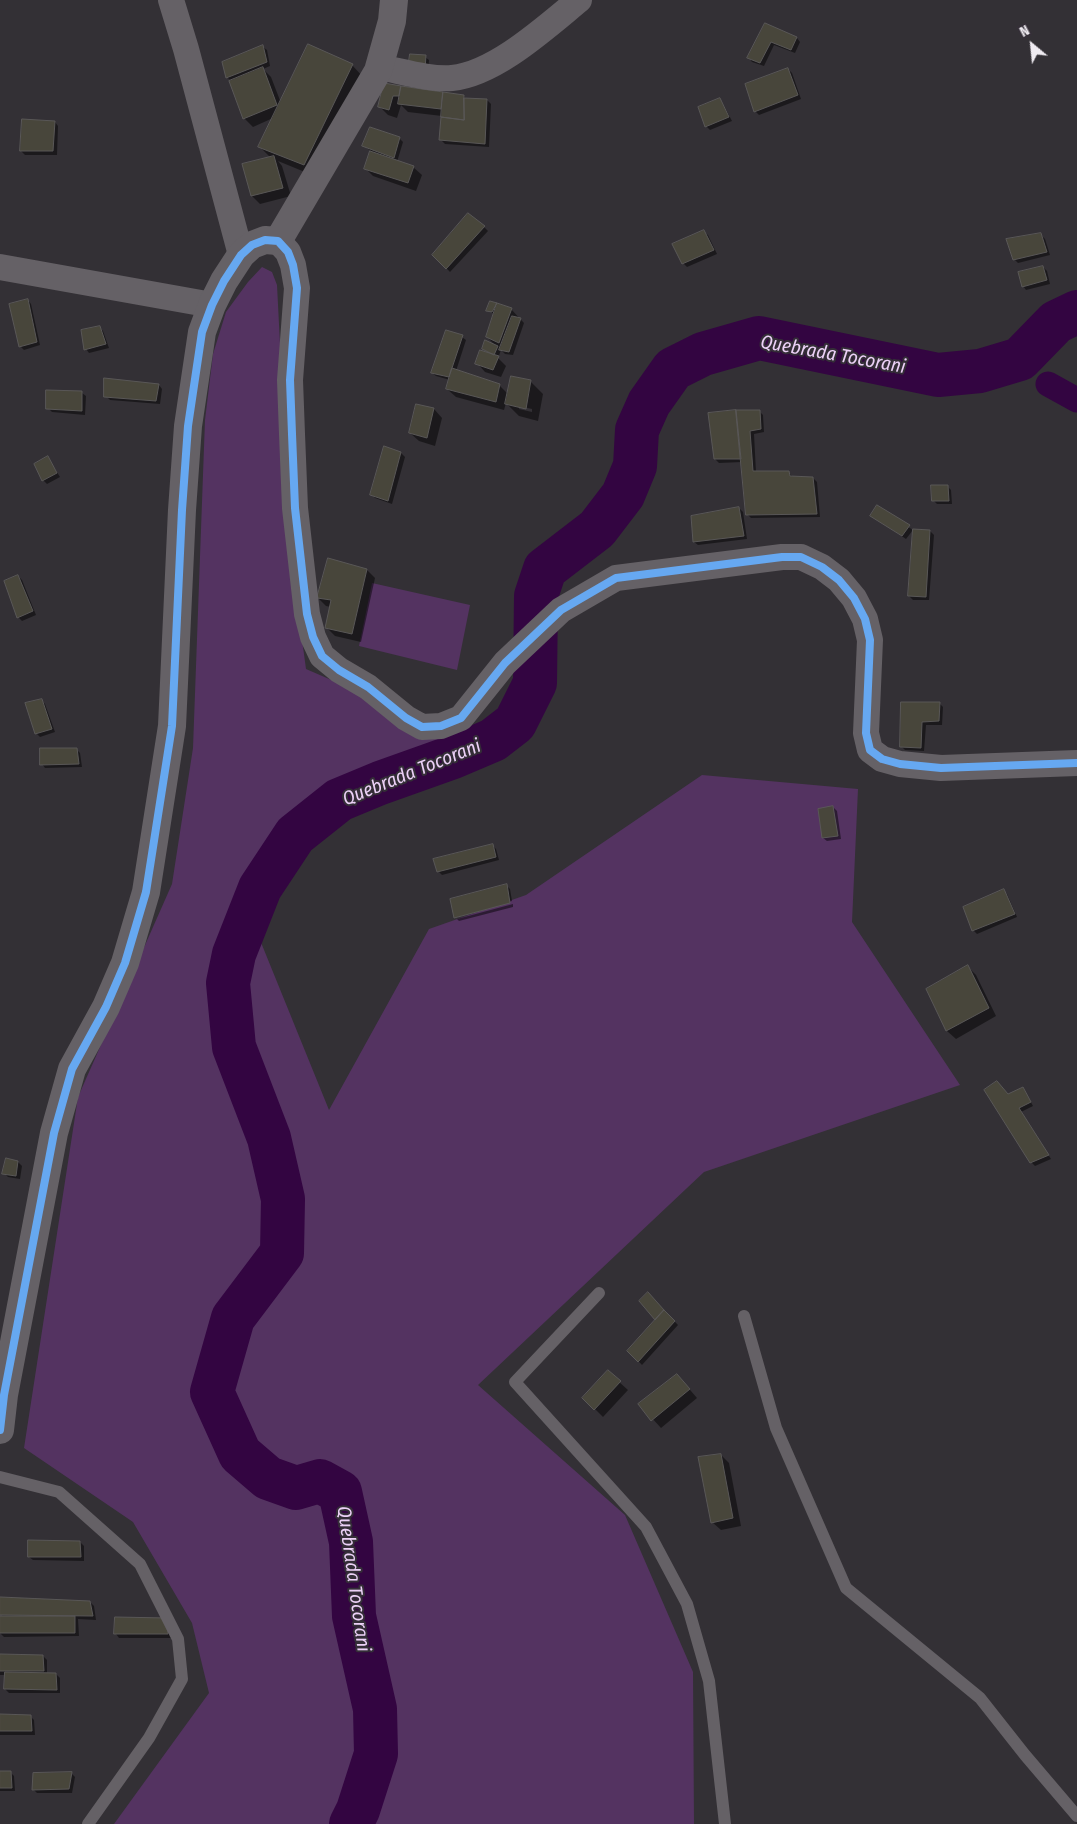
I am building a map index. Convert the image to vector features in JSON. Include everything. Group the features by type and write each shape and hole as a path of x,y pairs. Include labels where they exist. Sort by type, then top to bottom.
{"street":[{"path":"171,0 241,255"},
{"path":"278,241 379,67 392,21 394,0"},
{"path":"379,67 452,78 472,73 500,60 568,4"},
{"path":"0,1430 4,1395 56,1124 72,1069 106,1006 125,963 146,892 172,726 182,510 188,426 202,332 212,305 224,281 241,255 252,245 265,240 278,241 288,252 293,265 296,288 290,380 295,508 307,614 313,637 322,656 339,670 368,687 406,718 422,727 441,726 461,718 505,663 561,610 616,578 782,557 801,557 822,567 839,580 854,598 864,619 870,640 866,733 870,750 882,759 900,764 941,768 1077,763"},
{"path":"0,266 212,305"}],"lane":[{"path":"599,1292 515,1382 646,1527 687,1604 709,1681 725,1824"},
{"path":"744,1316 776,1428 846,1588 980,1698 1077,1816"},
{"path":"0,1477 60,1492 140,1564 178,1639 182,1679 149,1738 88,1824"}],"shaded area":[{"path":"262,267 272,272 277,285 291,558 306,669 479,744 406,769 365,787 321,822 286,874 260,940 329,1110 429,929 526,895 702,775 858,789 852,922 960,1085 704,1172 478,1385 625,1515 693,1672 694,1824 114,1824 209,1693 192,1623 133,1522 24,1448 78,1097 172,884 193,748 205,420 213,354 226,312 248,282"},
{"path":"372,583 470,605 457,670 359,646"}],"building":[{"path":"765,23 797,37 791,50 771,42 760,63 747,58"},
{"path":"308,44 353,64 304,165 258,147"},
{"path":"263,45 267,62 226,78 222,62"},
{"path":"410,54 426,55 425,70 408,69"},
{"path":"263,67 277,105 243,119 229,81"},
{"path":"788,68 798,95 754,112 745,84"},
{"path":"384,83 401,86 399,96 393,96 389,110 378,107"},
{"path":"401,86 443,92 441,109 398,104"},
{"path":"443,92 464,95 464,120 441,117"},
{"path":"464,98 487,99 485,144 439,140 441,117 464,120"},
{"path":"720,98 729,117 705,127 698,107"},
{"path":"22,119 55,121 53,151 20,151"},
{"path":"370,127 400,137 394,158 362,146"},
{"path":"370,151 414,166 408,183 364,169"},
{"path":"274,156 283,188 251,196 242,164"},
{"path":"468,213 485,226 446,269 432,255"},
{"path":"704,230 714,250 682,264 672,244"},
{"path":"1041,233 1047,252 1013,260 1006,239"},
{"path":"1043,266 1047,280 1022,287 1018,272"},
{"path":"28,299 37,342 19,347 9,304"},
{"path":"490,301 497,303 492,312 486,311"},
{"path":"497,303 512,308 499,343 486,337"},
{"path":"512,316 521,318 509,352 499,350"},
{"path":"100,326 106,344 84,350 81,330"},
{"path":"446,330 463,335 449,377 431,373"},
{"path":"485,340 498,346 494,355 482,349"},
{"path":"480,350 499,356 493,370 475,364"},
{"path":"452,368 500,384 496,402 446,389"},
{"path":"511,376 531,380 526,409 505,404"},
{"path":"104,378 159,384 156,401 104,397"},
{"path":"46,390 82,391 82,411 46,409"},
{"path":"416,404 434,408 427,438 409,433"},
{"path":"736,410 760,410 761,429 750,431 753,471 789,471 790,476 813,477 817,514 746,515"},
{"path":"736,410 741,459 714,459 708,413"},
{"path":"384,446 401,452 388,501 370,495"},
{"path":"48,456 57,473 42,481 34,464"},
{"path":"931,485 948,485 949,501 932,501"},
{"path":"877,505 910,525 902,536 870,516"},
{"path":"739,507 744,536 693,542 691,516"},
{"path":"913,529 930,530 926,597 908,596"},
{"path":"328,558 367,569 352,634 325,628 331,600 317,598"},
{"path":"18,575 33,611 17,618 4,581"},
{"path":"42,699 52,729 35,734 25,703"},
{"path":"901,702 940,702 939,721 922,722 921,748 900,747"},
{"path":"40,748 77,748 79,764 40,765"},
{"path":"833,806 838,836 822,838 818,809"},
{"path":"493,844 496,857 437,872 433,859"},
{"path":"507,884 510,903 454,918 450,899"},
{"path":"1004,889 1015,914 972,931 963,907"},
{"path":"968,965 989,1008 946,1031 926,989"},
{"path":"997,1081 1008,1094 1023,1087 1031,1102 1019,1108 1049,1155 1030,1163 984,1090"},
{"path":"6,1158 18,1161 16,1176 2,1174"},
{"path":"648,1292 664,1310 655,1320 639,1301"},
{"path":"664,1310 675,1321 638,1362 627,1351"},
{"path":"608,1370 621,1381 594,1410 582,1398"},
{"path":"677,1374 690,1389 651,1421 638,1404"},
{"path":"721,1454 733,1518 711,1523 698,1457"},
{"path":"28,1540 80,1541 81,1557 28,1557"},
{"path":"0,1597 90,1601 93,1616 0,1615"},
{"path":"0,1616 75,1616 75,1633 0,1633"},
{"path":"115,1617 167,1618 168,1634 114,1634"},
{"path":"0,1654 43,1655 44,1671 0,1671"},
{"path":"5,1672 56,1673 57,1690 4,1689"},
{"path":"0,1714 31,1715 32,1731 0,1731"},
{"path":"0,1771 11,1771 12,1788 0,1788"},
{"path":"72,1772 69,1789 32,1790 33,1773"}],"waterway":[{"name":"Quebrada Tocorani","path":"351,1824 358,1810 376,1754 375,1709 354,1616 351,1542 340,1492 320,1481 296,1488 268,1478 240,1454 212,1392 233,1318 282,1253 283,1199 269,1138 234,1047 228,983 234,954 260,888 295,835 339,800 493,740 515,723 535,683 536,596 545,569 597,529 623,495 635,466 637,430 649,403 673,369 703,354 759,338 938,375 980,371 1020,359 1056,322 1077,312"},
{"path":"1048,384 1077,400"}],"cycle path":[{"path":"0,1430 4,1395 54,1133 72,1069 106,1007 125,963 146,892 172,726 182,510 188,426 202,332 212,305 224,281 241,255 252,245 265,240 278,241 288,252 293,265 297,288 290,380 295,508 307,614 313,637 322,656 339,670 368,687 406,718 422,727 441,726 461,718 505,663 561,610 616,578 782,557 801,557 822,567 839,580 854,598 865,619 870,640 866,733 870,750 882,759 900,764 941,768 1077,763"}]}
